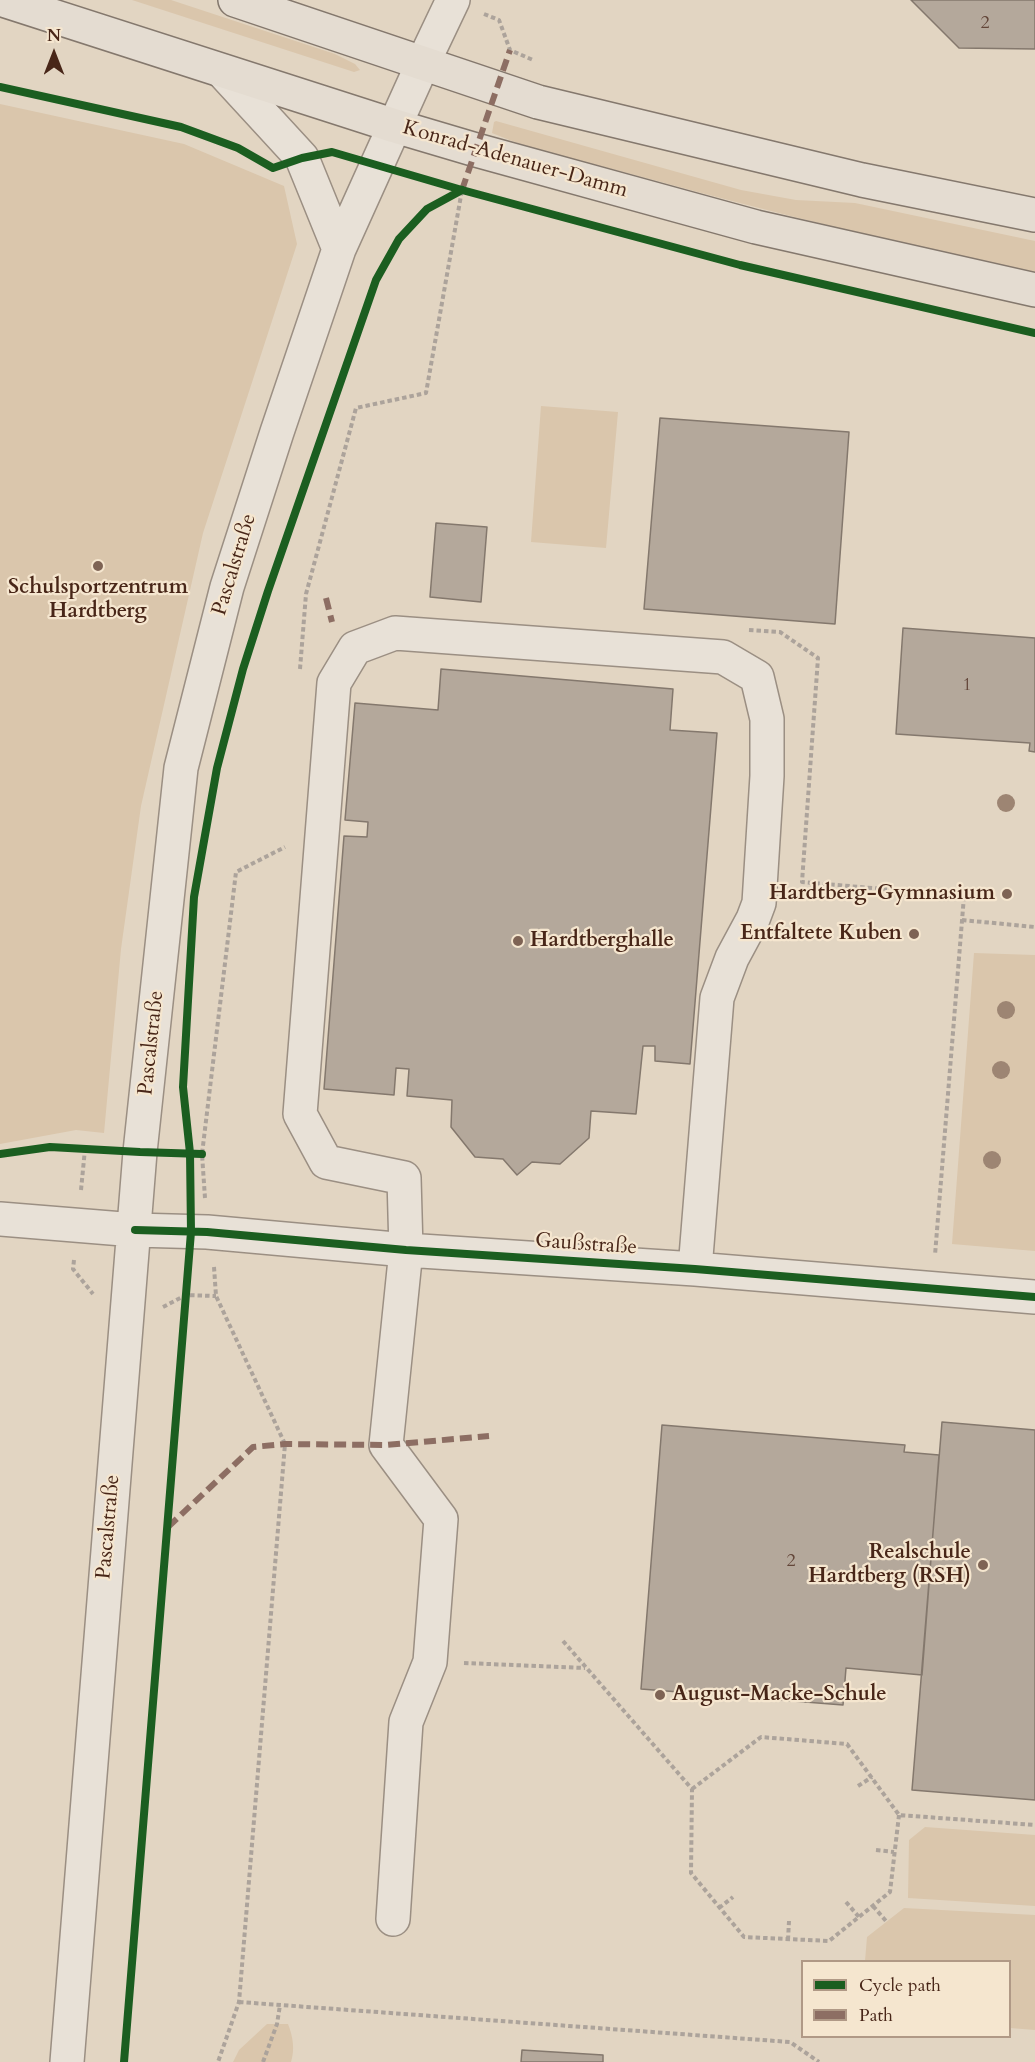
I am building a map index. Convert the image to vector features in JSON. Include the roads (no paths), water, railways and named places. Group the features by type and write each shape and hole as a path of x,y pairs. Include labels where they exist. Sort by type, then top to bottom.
{"main road":[{"name":"Konrad-Adenauer-Damm","path":"3,0 395,126 756,227 1035,290"},
{"path":"235,0 538,102 862,180 1035,215"}],"street":[{"name":"Pascalstraße","path":"67,2062 140,1152 181,768 227,587 339,249 453,0"},
{"path":"222,71 302,158 339,249"},
{"path":"393,1919 406,1722 430,1662 441,1519 386,1445 406,1251 404,1178 326,1162 300,1114 334,683 355,648 395,633 723,657 757,677 767,719 767,776 759,903 732,958 717,998 695,1269"},
{"name":"Gaußstraße","path":"0,1219 135,1230 191,1232 406,1251 695,1269 1035,1297"}],"place":[{"name":"Schulsportzentrum Hardtberg","path":"98,566"},
{"name":"Hardtberg-Gymnasium","path":"1007,894"},
{"name":"Entfaltete Kuben","path":"914,934"},
{"name":"Hardtberghalle","path":"518,941"},
{"name":"Realschule Hardtberg (RSH)","path":"983,1565"},
{"name":"August-Macke-Schule","path":"660,1695"}]}
